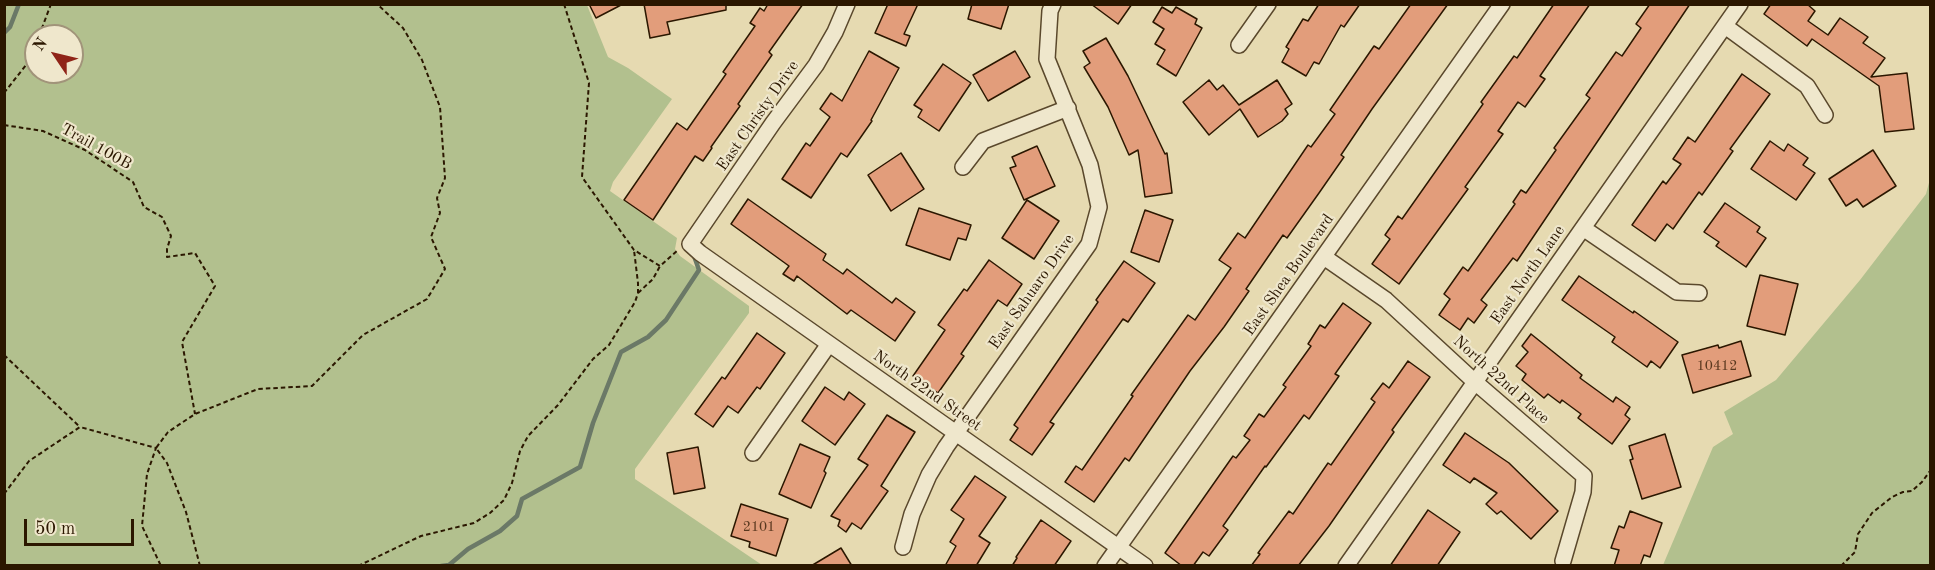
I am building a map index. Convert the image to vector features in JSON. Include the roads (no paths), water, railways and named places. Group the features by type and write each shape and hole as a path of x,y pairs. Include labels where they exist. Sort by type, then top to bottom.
{"street":[{"name":"East Christy Drive","path":"690,244 816,65 835,32 847,4"},
{"name":"East Sahuaro Drive","path":"903,547 912,514 928,475 955,433 1089,244 1099,207 1090,165 1047,59 1050,11 1053,4"},
{"path":"1239,45 1268,4"},
{"name":"East Shea Boulevard","path":"1105,566 1502,4"},
{"name":"East North Lane","path":"1346,566 1740,4"},
{"path":"1725,26 1807,86 1825,115"},
{"path":"963,167 983,141 1068,108"},
{"path":"1583,228 1677,292 1699,293"},
{"name":"North 22nd Street","path":"690,244 1145,566"},
{"name":"North 22nd Place","path":"1324,257 1386,300 1475,382 1584,477 1583,492 1563,561"},
{"path":"753,453 830,344"}],"waterway":[{"path":"4,33 10,27 19,4"},
{"path":"441,566 449,565 468,549 500,531 517,516 522,499 580,467 593,423 621,352 648,337 666,320 699,270 693,253"}]}
